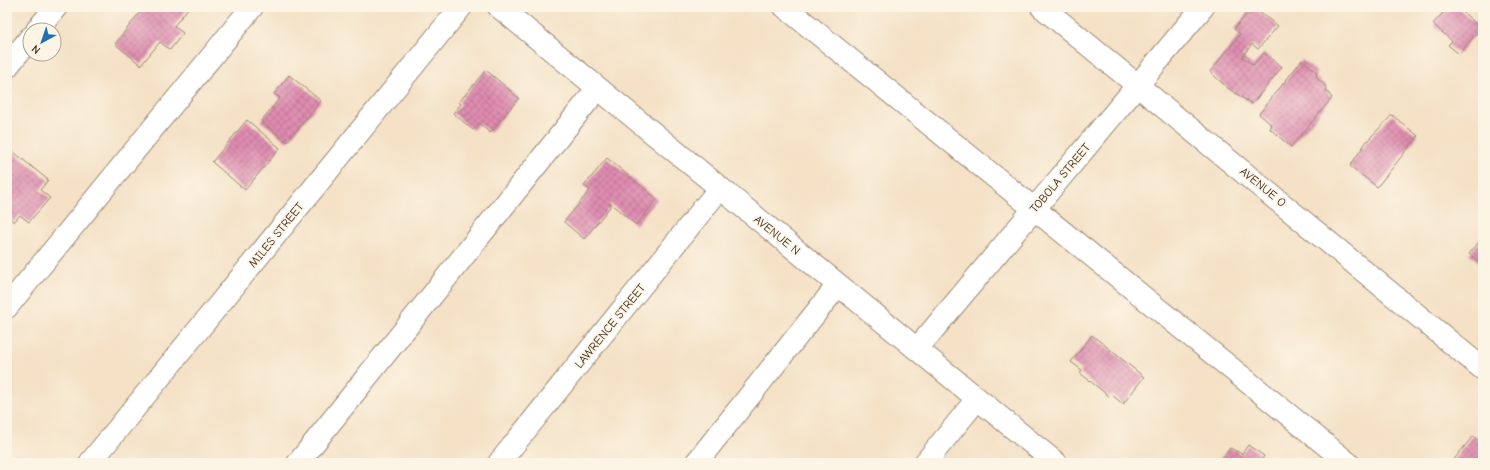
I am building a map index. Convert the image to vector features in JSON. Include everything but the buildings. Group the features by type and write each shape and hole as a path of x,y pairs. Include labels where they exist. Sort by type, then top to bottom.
{"street":[{"path":"44,22 56,7"},
{"path":"7,307 252,7"},
{"name":"MILES STREET","path":"90,463 461,7"},
{"name":"AVENUE N","path":"498,7 1056,463"},
{"path":"785,7 1348,463"},
{"name":"AVENUE O","path":"1042,7 1138,84 1483,369"},
{"name":"TOBOLA STREET","path":"917,349 1203,7"},
{"path":"7,67 22,48"},
{"path":"298,463 598,88"},
{"name":"LAWRENCE STREET","path":"499,463 720,188"},
{"path":"696,463 838,285"},
{"path":"924,463 977,399"}]}
